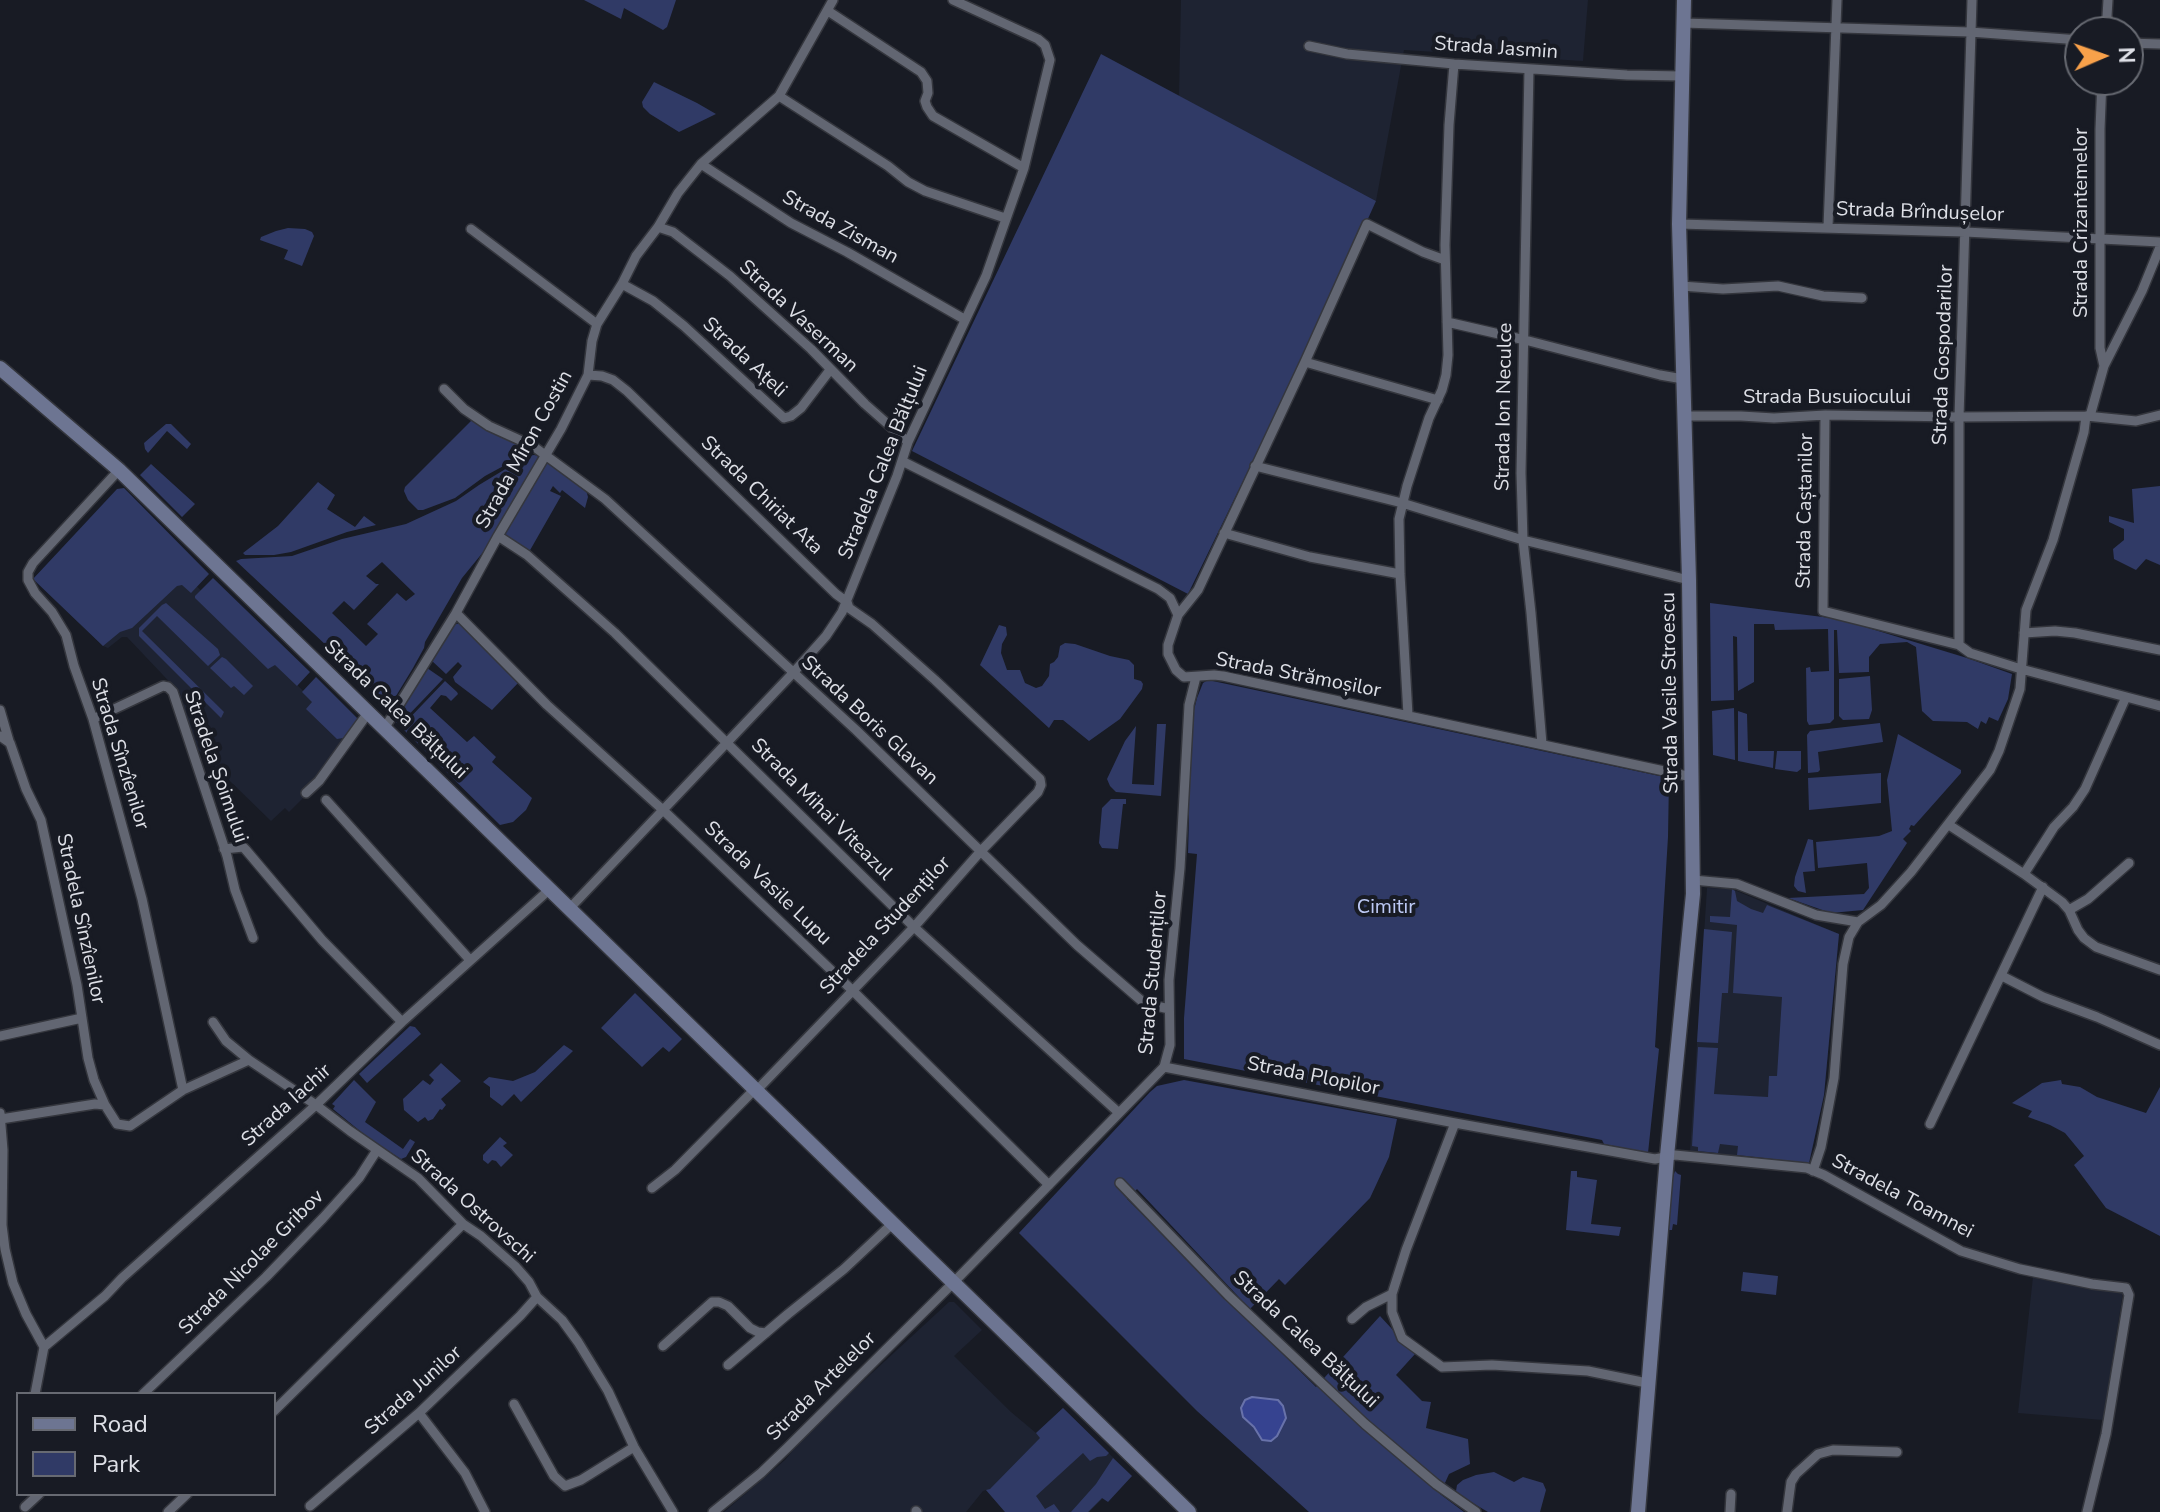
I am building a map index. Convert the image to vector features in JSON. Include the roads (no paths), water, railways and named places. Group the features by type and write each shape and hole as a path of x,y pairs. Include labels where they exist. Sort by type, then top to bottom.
{"main road":[{"name":"Strada Vasile Stroescu","path":"1638,1512 1667,1156 1692,918 1689,580 1679,224 1684,0"},
{"name":"Strada Calea Bălțului","path":"0,368 119,470 1189,1512"}],"street":[{"name":"Strada Miron Costin","path":"384,729 456,613 561,429 588,375 597,324 636,256 701,164 779,96 833,0"},
{"name":"Stradela Calea Bălțului","path":"570,908 826,636 847,602 908,442 986,276 1024,168 1050,60 1045,45 1038,39 953,0"},
{"path":"1828,227 1837,0"},
{"name":"Strada Gospodarilor","path":"1959,645 1959,417 1972,0"},
{"path":"828,11 921,72 928,85 925,101 933,116 1024,168"},
{"path":"1683,23 1970,32 2064,39"},
{"name":"Strada Jasmin","path":"1309,46 1347,54 1454,64 1682,76"},
{"path":"1408,715 1399,519 1429,418 1446,375 1445,260 1454,64"},
{"name":"Strada Ion Neculce","path":"1529,69 1521,434 1523,540 1542,744"},
{"path":"779,96 908,182 925,191 1005,218"},
{"name":"Strada Crizantemelor","path":"2102,96 2099,238 2100,348 2104,366"},
{"name":"Strada Zisman","path":"701,164 791,223 964,319"},
{"path":"902,461 1158,589 1170,598 1178,615 1198,590 1367,224 1445,260"},
{"name":"Strada Brîndușelor","path":"1679,224 1965,232 2160,244"},
{"name":"Strada Vaserman","path":"658,227 673,232 720,268 908,442"},
{"path":"471,229 597,324"},
{"path":"1813,1171 1821,1147 1834,1078 1843,964 1849,937 1858,922 1881,905 1949,825 1990,770 1999,751 2017,700 2026,610 2053,540 2104,366 2142,291 2160,244"},
{"name":"Strada Ațeli","path":"622,284 653,301 684,326 784,418 801,408 830,370"},
{"path":"1681,286 1723,289 1778,286 1823,296 1862,298"},
{"path":"1447,322 1683,379"},
{"path":"1305,362 1438,400"},
{"name":"Strada Chiriat Ata","path":"588,375 602,376 620,386 847,602 849,608 872,624 1036,774 1041,785"},
{"name":"Strada Boris Glavan","path":"444,389 464,409 489,426 524,441 605,499 856,730 1077,945 1144,1003 1169,1009"},
{"name":"Strada Caștanilor","path":"1825,415 1823,611 1959,645"},
{"name":"Strada Busuiocului","path":"1684,416 2088,416 2136,421 2160,415"},
{"path":"1255,466 1402,503 1523,540 1689,580"},
{"name":"Strada Sînzîenilor","path":"119,470 28,572 30,585 66,635 93,719 142,899 183,1090"},
{"path":"1224,533 1310,557 1400,574"},
{"name":"Strada Mihai Viteazul","path":"498,536 527,555 615,633 914,927 1118,1112"},
{"name":"Strada Vasile Lupu","path":"456,613 547,705 663,810 852,990 1049,1185"},
{"name":"Strada Strămoșilor","path":"1178,615 1168,645 1171,662 1184,677 1223,676 1692,777"},
{"path":"2024,633 2035,630 2075,633 2160,650"},
{"path":"1959,645 1970,653 2021,669 2160,706"},
{"name":"Strada Studenților","path":"953,1283 1164,1067 1170,1045 1169,980 1180,868 1189,705 1196,677"},
{"name":"Stradela Șoimului","path":"93,719 156,688 168,687 173,692 253,938"},
{"path":"2024,874 2054,827 2085,789 2126,697"},
{"name":"Stradela Sînzîenilor","path":"0,710 26,789 41,820 77,985 88,1058 105,1105"},
{"path":"306,793 319,781 368,713"},
{"path":"0,736 10,743"},
{"name":"Stradela Studenților","path":"756,1090 914,927 1038,792 1041,785"},
{"path":"326,800 470,960"},
{"path":"1949,825 2043,887 2069,910 2078,930 2096,947 2160,970"},
{"path":"224,849 243,847 322,940 402,1022"},
{"path":"2069,910 2088,899 2129,863"},
{"path":"1693,880 1737,884 1816,915 1858,922"},
{"path":"1930,1124 2043,887"},
{"name":"Strada Iachir","path":"44,1347 105,1296 550,889"},
{"path":"2002,976 2072,1010 2097,1017 2160,1045"},
{"path":"0,1036 82,1018"},
{"name":"Strada Ostrovschi","path":"213,1022 226,1041 249,1060 418,1178 463,1224 515,1266 537,1297 562,1320 578,1342 673,1512"},
{"path":"1,1119 86,1104 105,1105 117,1124 130,1126 183,1090 249,1060"},
{"name":"Strada Plopilor","path":"1164,1067 1655,1159 1667,1156"},
{"path":"652,1188 675,1170 756,1090"},
{"path":"0,1113 2,1249 26,1314 44,1347 35,1392"},
{"path":"1455,1123 1392,1294 1392,1312 1402,1338 1442,1367 1492,1365 1588,1371 1647,1383"},
{"name":"Strada Nicolae Gribov","path":"145,1392 323,1218 359,1178 377,1150"},
{"name":"Stradela Toamnei","path":"1667,1156 1807,1168 1961,1251 2020,1269 2127,1289 2129,1295 2106,1434 2087,1512"},
{"name":"Strada Calea Bălțului","path":"1120,1183 1228,1295 1365,1424 1436,1484 1476,1512"},
{"path":"276,1409 463,1224"},
{"path":"728,1365 844,1269 892,1224"},
{"name":"Strada Artelelor","path":"713,1512 761,1473 953,1283"},
{"path":"1352,1319 1366,1307 1392,1294"},
{"name":"Strada Junilor","path":"310,1506 419,1413 537,1297"},
{"path":"663,1346 712,1302 728,1306 750,1328 766,1333"},
{"path":"514,1404 554,1476 565,1486 581,1480 634,1447"},
{"path":"419,1413 465,1473 484,1512"},
{"path":"1787,1512 1791,1482 1818,1454 1833,1450 1897,1452"},
{"path":"1730,1512 1731,1494"},
{"path":"168,1512 185,1496"}],"water":[{"path":"1252,1397 1278,1400 1283,1406 1286,1418 1271,1441 1262,1440 1243,1417 1241,1408 1245,1400"}],"park label":[{"name":"Cimitir","path":"1386,908"}]}
